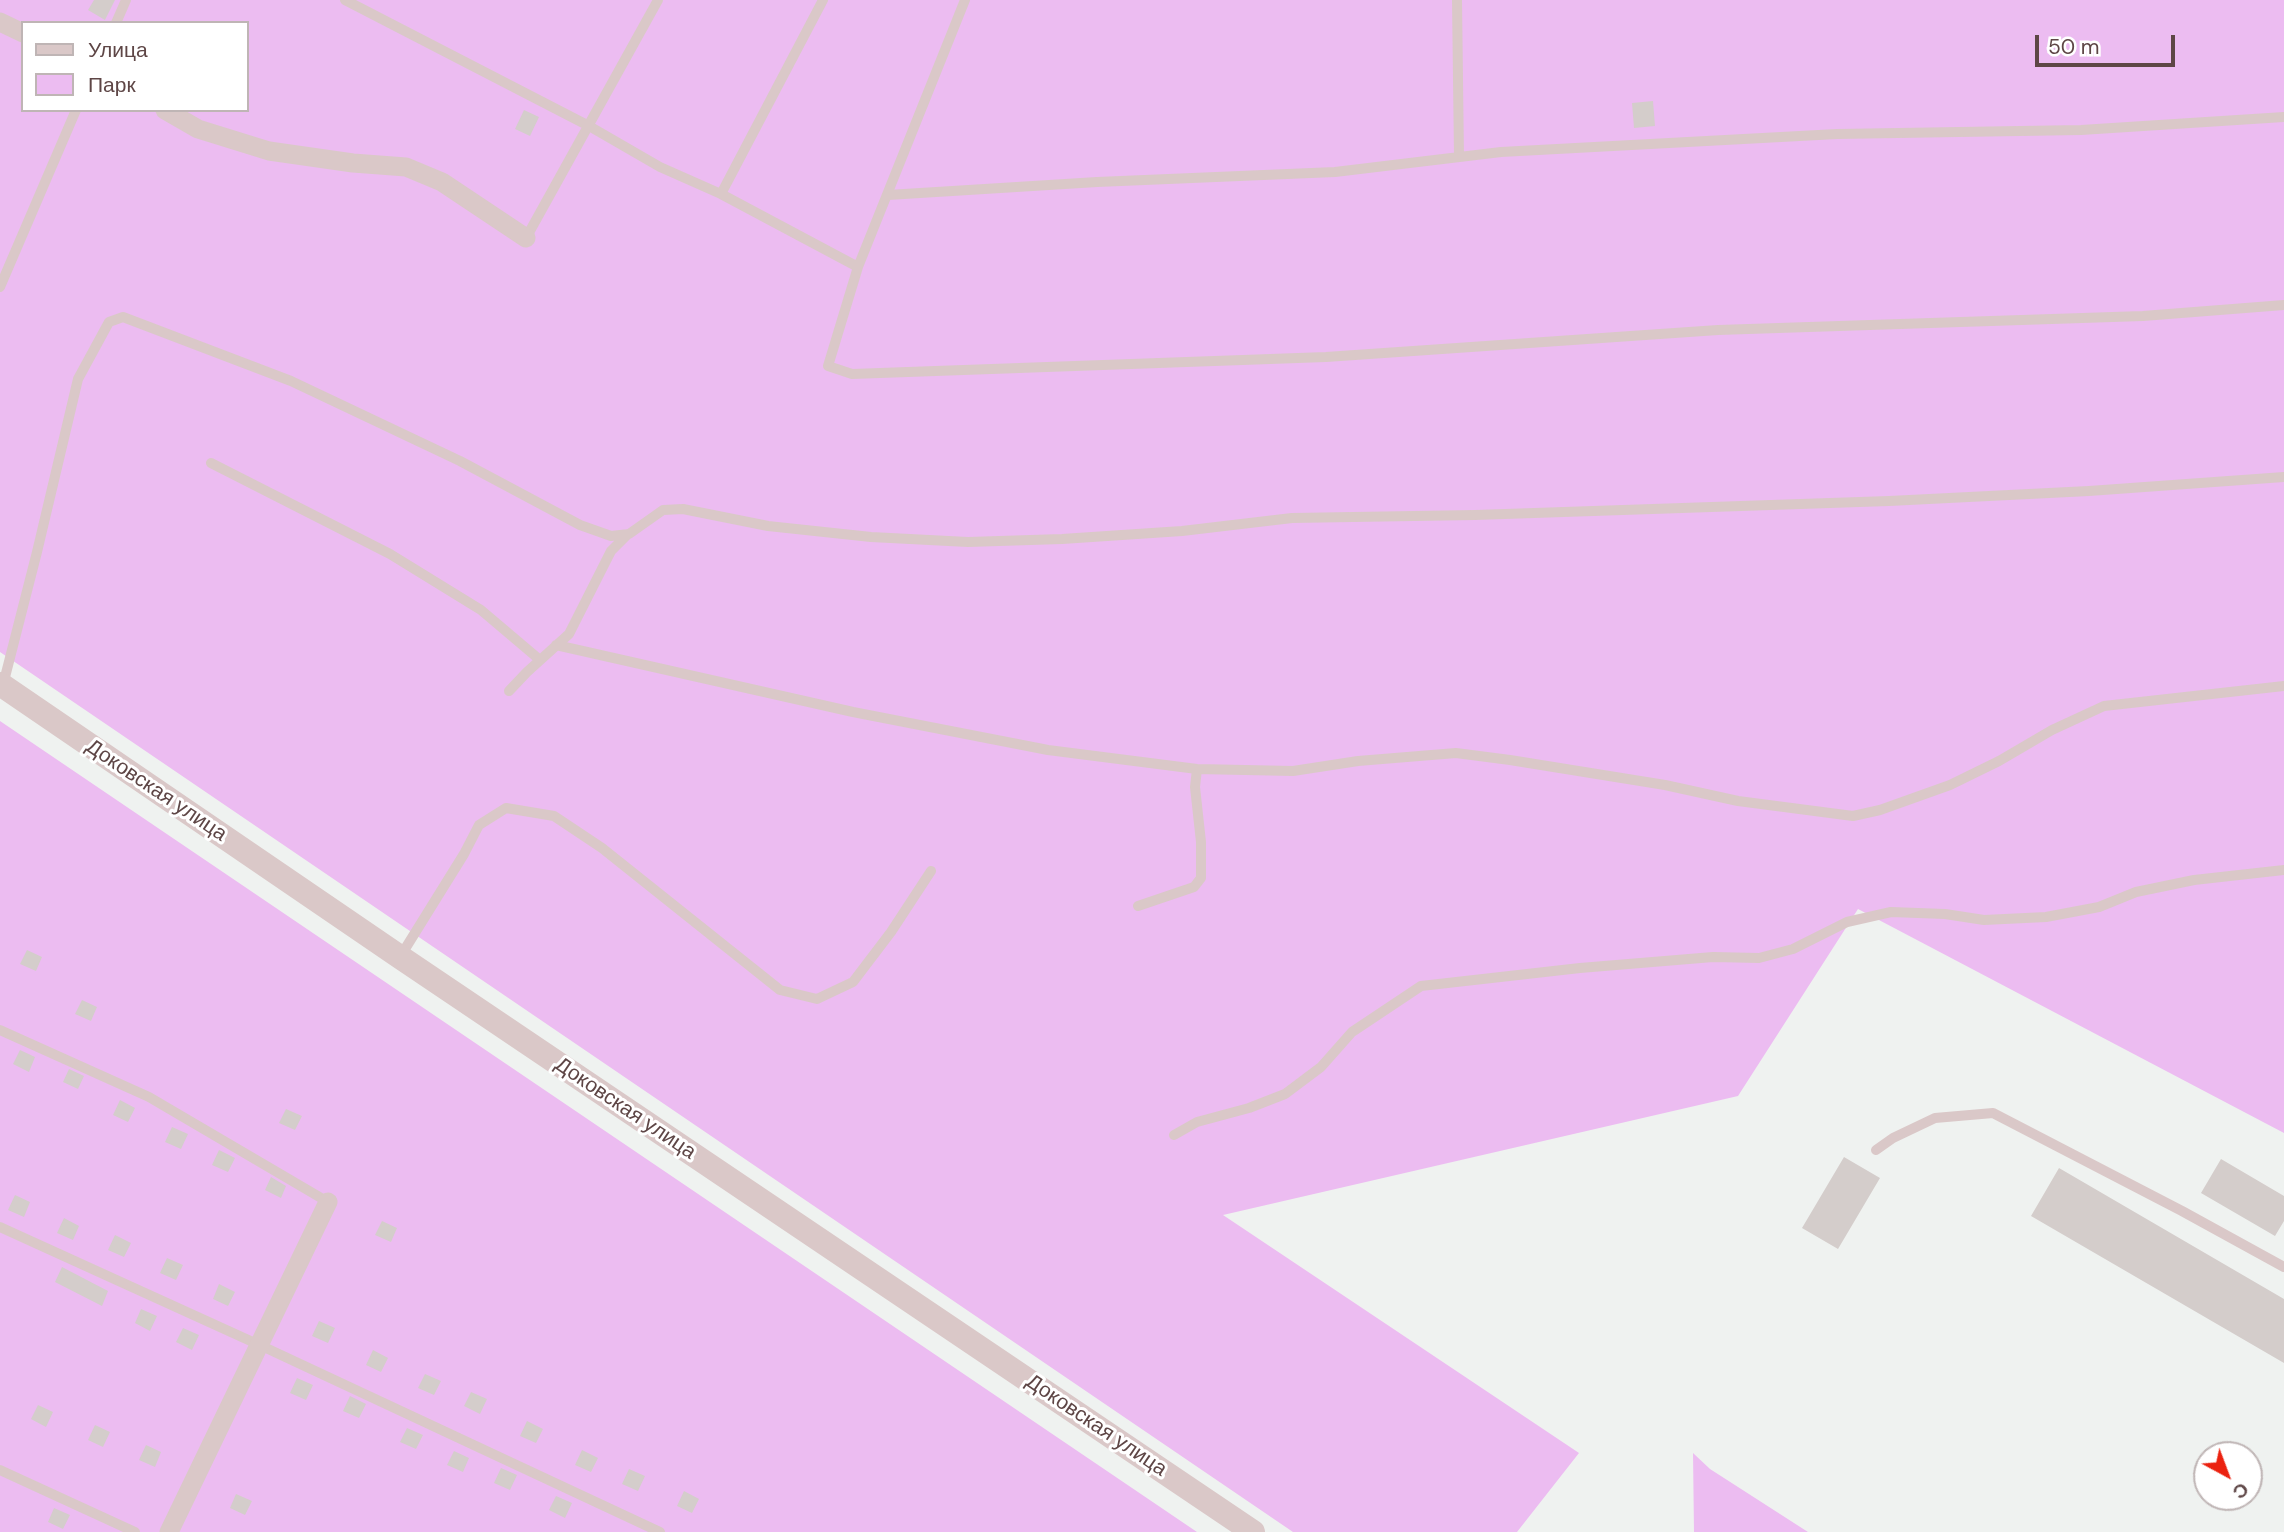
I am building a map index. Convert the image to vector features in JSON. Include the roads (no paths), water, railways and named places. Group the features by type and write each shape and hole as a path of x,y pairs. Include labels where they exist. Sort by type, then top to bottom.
{"street":[{"path":"0,22 21,32"},
{"path":"168,112 198,129 269,151 344,162 406,167 442,183 526,238"},
{"name":"Доковская улица","path":"1,685 1253,1532"},
{"path":"169,1532 328,1202"}],"lane":[{"path":"117,21 126,0"},
{"path":"345,0 589,126 660,167 721,194 858,267"},
{"path":"526,238 658,0"},
{"path":"721,194 822,0"},
{"path":"965,0 858,267 828,366 852,374 1326,357 1718,330 2143,316 2284,305"},
{"path":"1457,0 1459,157"},
{"path":"0,287 75,112"},
{"path":"888,195 1097,182 1335,172 1514,152 1837,134 2081,130 2284,117"},
{"path":"1,685 78,379 109,322 123,317 291,381 460,461 580,525 611,536 629,534"},
{"path":"211,463 390,554 481,610 540,660"},
{"path":"509,691 569,634 611,551 629,534 663,510 683,509 768,526 871,537 968,542 1182,531 1292,518 1475,515 1889,501 2089,491 2284,477"},
{"path":"556,645 853,712 1048,750 1197,769 1293,771 1358,761 1456,754 1665,785 1738,801 1853,816 1880,810 1950,785 1999,761 2052,730 2104,706 2284,686"},
{"path":"1138,906 1194,887 1201,878 1201,842 1195,787 1197,769"},
{"path":"400,957 479,825 506,808 554,816 602,848 780,990 817,999 853,982 891,932 931,871"},
{"path":"1174,1135 1197,1122 1249,1108 1285,1094 1321,1067 1352,1032 1421,986 1580,968 1713,957 1759,958 1793,949 1847,922 1891,912 1945,914 1984,920 2046,916 2098,907 2136,892 2194,880 2284,870"},
{"path":"0,1030 149,1097 328,1202"},
{"path":"1876,1150 1935,1118 1993,1114 2284,1267"},
{"path":"0,1227 660,1532"},
{"path":"0,1471 135,1532"}]}
